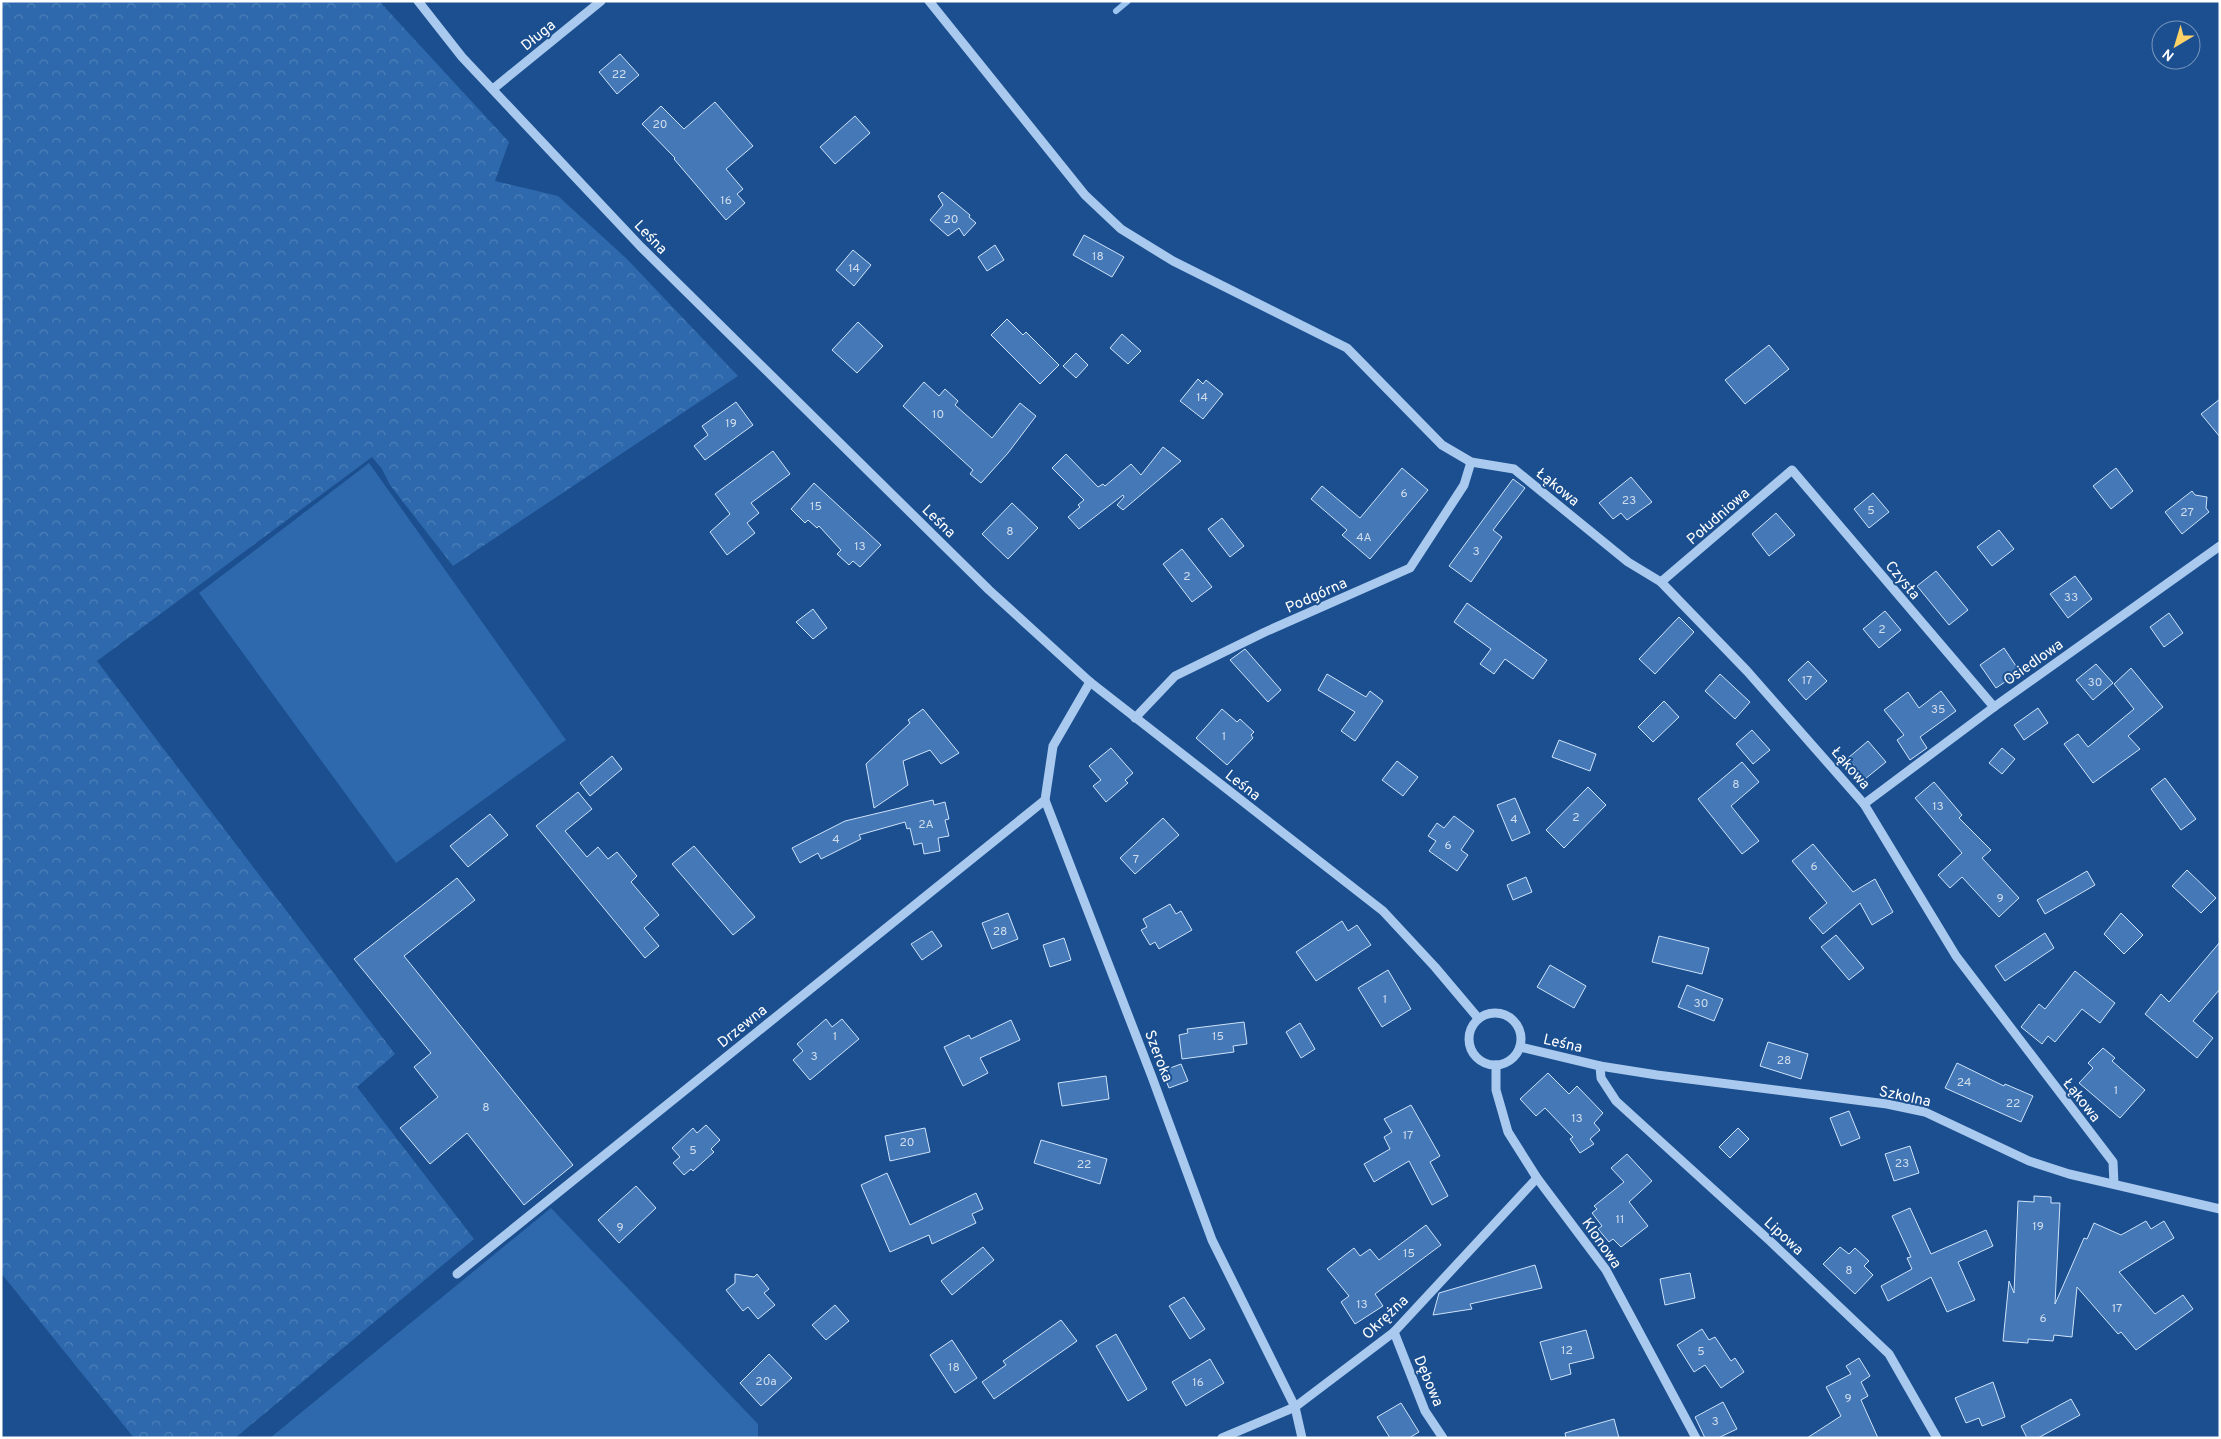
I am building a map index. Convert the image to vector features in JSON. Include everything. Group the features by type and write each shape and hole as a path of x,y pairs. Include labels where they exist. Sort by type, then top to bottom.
{"street":[{"name":"Leśna","path":"418,1 462,57 636,242 989,590 1090,682 1382,911 1435,967 1478,1018"},
{"name":"Długa","path":"493,89 601,1"},
{"path":"929,1 1085,195 1121,229 1173,261 1347,348 1442,445 1471,462"},
{"name":"Łąkowa","path":"1471,462 1514,469 1628,562 1661,582 1747,671 1864,804 1956,956 2112,1162 2114,1184"},
{"name":"Podgórna","path":"1135,718 1175,676 1265,632 1410,568 1464,485 1471,462"},
{"name":"Południowa","path":"1661,582 1792,470"},
{"name":"Czysta","path":"1792,470 1994,707"},
{"name":"Osiedlowa","path":"1864,804 1994,707 2220,546"},
{"path":"1045,800 1054,746 1090,682"},
{"name":"Drzewna","path":"457,1274 1045,800"},
{"name":"Szeroka","path":"1045,800 1152,1077 1212,1240 1296,1407 1302,1438"},
{"path":"1494,1012 1510,1017 1520,1031 1520,1047 1510,1060 1496,1065 1480,1060 1470,1048 1470,1032 1478,1018 1494,1012"},
{"name":"Leśna","path":"1520,1047 1600,1066"},
{"name":"Klonowa","path":"1496,1065 1496,1090 1508,1132 1537,1178 1606,1270 1696,1438"},
{"name":"Szkolna","path":"1600,1066 1723,1084 1887,1104 1925,1112 2029,1161 2069,1174 2220,1209"},
{"name":"Lipowa","path":"1600,1066 1601,1078 1616,1101 1777,1247 1889,1354 1937,1438"},
{"name":"Okrężna","path":"1222,1438 1296,1407 1394,1332 1537,1178"},
{"name":"Dębowa","path":"1394,1332 1425,1411 1443,1438"}],"green space":[{"path":"1,1 379,1 509,142 495,181 558,196 627,259 738,376 453,566 390,485 382,469 372,457 97,661 395,1054 357,1087 474,1239 235,1438 134,1438 1,1273"},
{"path":"369,463 566,740 396,863 199,593"},
{"path":"551,1208 758,1424 758,1438 270,1438"}],"building":[{"path":"620,54 639,75 617,94 599,72"},
{"path":"715,102 753,146 726,169 743,189 737,194 745,203 726,220 675,158 642,124 661,106 684,129"},
{"path":"855,116 870,133 835,164 820,147"},
{"path":"942,192 970,215 969,217 976,223 964,236 959,228 948,236 930,220 943,205 938,196"},
{"path":"1084,235 1124,257 1112,277 1073,255"},
{"path":"995,245 1004,260 987,271 978,257"},
{"path":"853,250 871,265 854,286 836,270"},
{"path":"1007,319 1023,335 1026,332 1059,365 1040,384 991,335"},
{"path":"858,322 883,346 857,373 832,350"},
{"path":"1122,334 1141,351 1128,364 1110,348"},
{"path":"1769,345 1789,369 1745,404 1725,380"},
{"path":"1076,353 1088,365 1076,378 1063,366"},
{"path":"1198,379 1203,384 1206,380 1223,394 1203,419 1180,401"},
{"path":"924,382 939,396 945,389 958,401 955,405 992,438 1020,403 1036,416 1008,453 981,483 970,474 973,470 903,406"},
{"path":"2220,399 2220,437 2201,414"},
{"path":"736,402 753,425 705,460 694,446 708,435 702,426"},
{"path":"1163,447 1181,461 1123,510 1117,505 1124,497 1123,495 1079,529 1068,517 1080,507 1078,505 1084,500 1052,468 1066,454 1098,487 1103,484 1105,486 1131,464 1141,475"},
{"path":"773,451 790,474 751,503 759,513 747,523 755,533 727,555 710,532 730,514 715,494"},
{"path":"1402,468 1428,490 1370,559 1342,535 1347,530 1311,499 1322,486 1360,518"},
{"path":"2116,468 2133,491 2111,509 2093,486"},
{"path":"1631,477 1652,502 1627,520 1621,513 1613,519 1599,503"},
{"path":"1513,479 1525,488 1493,530 1502,537 1471,582 1449,566"},
{"path":"814,483 881,545 860,567 853,561 849,565 837,554 841,550 819,526 817,528 808,520 805,523 791,509"},
{"path":"2192,491 2195,495 2207,497 2206,508 2209,512 2182,534 2165,512"},
{"path":"1873,493 1889,512 1869,528 1854,509"},
{"path":"1012,503 1038,528 1008,559 982,534"},
{"path":"1776,513 1795,535 1769,556 1752,534"},
{"path":"1222,518 1244,546 1230,557 1208,529"},
{"path":"1999,530 2014,549 1992,566 1977,547"},
{"path":"1182,549 1212,587 1192,602 1163,564"},
{"path":"1936,571 1968,610 1949,625 1917,586"},
{"path":"2075,576 2092,599 2068,618 2050,594"},
{"path":"1467,603 1547,660 1533,679 1505,659 1494,674 1480,664 1491,649 1454,622"},
{"path":"813,609 827,628 813,639 796,622"},
{"path":"1885,611 1901,630 1879,648 1863,629"},
{"path":"2169,613 2183,633 2164,647 2150,627"},
{"path":"1679,617 1694,632 1655,674 1639,659"},
{"path":"2004,648 2020,672 1996,688 1980,665"},
{"path":"1245,649 1281,690 1268,702 1230,660"},
{"path":"1808,661 1827,681 1806,700 1788,680"},
{"path":"2096,664 2113,683 2093,700 2076,680"},
{"path":"2131,668 2163,707 2128,736 2140,749 2093,783 2064,744 2078,734 2088,747 2134,709 2114,684"},
{"path":"1327,674 1366,697 1370,691 1383,701 1355,741 1341,731 1355,712 1318,690"},
{"path":"1720,674 1750,702 1735,719 1705,691"},
{"path":"1941,691 1956,711 1920,737 1927,748 1910,760 1897,740 1904,735 1884,710 1908,692 1919,708"},
{"path":"1664,701 1679,717 1653,742 1638,727"},
{"path":"2038,708 2048,723 2024,740 2014,725"},
{"path":"923,709 959,753 941,764 930,750 903,761 908,785 874,808 866,764 910,723 908,720"},
{"path":"1222,709 1237,722 1240,719 1254,732 1251,735 1253,738 1227,765 1196,738"},
{"path":"1752,730 1770,750 1753,764 1736,744"},
{"path":"1559,740 1596,754 1590,771 1552,757"},
{"path":"1868,741 1886,762 1865,779 1848,758"},
{"path":"1111,748 1133,773 1125,780 1128,783 1106,802 1093,786 1101,780 1089,766"},
{"path":"2002,748 2015,759 2002,774 1989,763"},
{"path":"612,756 622,769 590,796 580,783"},
{"path":"1397,761 1418,777 1403,796 1382,780"},
{"path":"1742,762 1759,782 1731,806 1759,841 1742,854 1698,799"},
{"path":"2165,778 2196,819 2181,830 2151,789"},
{"path":"1934,782 1962,815 1959,818 1991,850 1982,858 2019,898 1999,917 1962,877 1950,888 1938,875 1962,853 1915,798"},
{"path":"1588,787 1606,805 1564,848 1546,830"},
{"path":"578,792 592,809 565,831 587,857 598,847 608,859 617,852 637,876 631,882 659,915 644,928 659,946 645,958 536,826"},
{"path":"1515,798 1530,833 1512,841 1497,805"},
{"path":"933,800 934,805 945,802 949,819 945,820 949,836 938,838 940,851 924,854 922,843 914,845 910,828 907,829 905,822 859,835 861,839 821,859 818,853 800,863 792,848 845,821"},
{"path":"490,814 508,835 468,867 450,846"},
{"path":"1454,816 1474,831 1461,850 1468,855 1457,871 1429,851 1436,841 1428,836 1437,823 1444,828"},
{"path":"1163,818 1179,835 1135,874 1120,858"},
{"path":"1813,844 1853,892 1875,879 1893,912 1872,925 1860,903 1823,934 1809,918 1827,903 1792,861"},
{"path":"694,846 755,917 733,935 672,864"},
{"path":"2187,870 2216,898 2201,913 2172,886"},
{"path":"2087,871 2095,885 2045,914 2037,900"},
{"path":"1526,877 1532,892 1513,900 1507,885"},
{"path":"457,878 475,900 404,956 573,1165 524,1205 467,1133 430,1164 400,1128 438,1097 414,1067 431,1053 354,959"},
{"path":"1170,904 1176,914 1181,911 1192,930 1159,949 1155,942 1150,945 1141,930 1147,927 1143,919"},
{"path":"1008,913 1018,939 992,949 982,923"},
{"path":"2121,913 2143,935 2124,954 2104,934"},
{"path":"1342,921 1348,931 1357,925 1371,945 1316,981 1296,952"},
{"path":"932,931 942,946 922,960 911,944"},
{"path":"2045,933 2054,948 2005,981 1995,966"},
{"path":"1836,935 1864,968 1849,980 1821,947"},
{"path":"1659,936 1709,948 1702,974 1652,962"},
{"path":"1064,938 1071,960 1050,967 1043,945"},
{"path":"2220,942 2220,989 2193,1021 2213,1038 2197,1058 2145,1014 2161,994 2169,1002"},
{"path":"1550,965 1586,986 1574,1008 1537,987"},
{"path":"1388,970 1411,1009 1382,1027 1358,988"},
{"path":"2075,971 2115,1003 2100,1023 2082,1009 2055,1042 2048,1036 2042,1044 2021,1027 2039,1004 2045,1009"},
{"path":"1687,985 1723,999 1714,1021 1678,1007"},
{"path":"826,1019 832,1027 842,1019 859,1039 810,1080 793,1060 803,1051 797,1044"},
{"path":"1011,1020 1020,1040 980,1058 988,1073 963,1086 944,1047 969,1035 971,1039"},
{"path":"1244,1022 1247,1044 1233,1046 1234,1052 1182,1059 1179,1035 1188,1033 1187,1029"},
{"path":"1300,1023 1315,1049 1301,1058 1286,1032"},
{"path":"1768,1042 1808,1054 1801,1079 1760,1066"},
{"path":"2103,1048 2115,1058 2112,1061 2145,1090 2120,1118 2079,1083 2093,1068 2088,1063"},
{"path":"1957,1063 2004,1086 2005,1084 2033,1096 2021,1122 1945,1088"},
{"path":"1181,1064 1188,1081 1169,1088 1162,1071"},
{"path":"1548,1073 1569,1094 1577,1086 1603,1113 1594,1123 1600,1130 1590,1139 1594,1144 1580,1153 1570,1139 1573,1137 1545,1108 1536,1116 1520,1099"},
{"path":"1106,1076 1109,1099 1062,1106 1058,1083"},
{"path":"1411,1105 1440,1156 1430,1162 1448,1196 1432,1205 1409,1161 1374,1182 1364,1164 1390,1149 1384,1137 1392,1132 1384,1119"},
{"path":"1849,1111 1860,1138 1841,1146 1830,1118"},
{"path":"706,1125 720,1140 711,1149 714,1152 693,1171 691,1169 684,1175 673,1163 680,1157 672,1148 693,1128 697,1133"},
{"path":"925,1128 930,1152 890,1161 885,1136"},
{"path":"1738,1128 1749,1139 1730,1158 1719,1147"},
{"path":"1041,1140 1107,1159 1100,1184 1034,1163"},
{"path":"1910,1146 1919,1173 1894,1181 1885,1154"},
{"path":"1627,1154 1652,1181 1629,1202 1648,1226 1621,1247 1613,1239 1609,1242 1598,1229 1602,1226 1592,1213 1597,1209 1594,1206 1624,1182 1611,1168"},
{"path":"887,1173 910,1225 976,1193 983,1209 972,1214 976,1223 932,1244 929,1235 890,1252 861,1185"},
{"path":"636,1186 656,1208 619,1243 598,1220"},
{"path":"2034,1196 2051,1197 2051,1203 2060,1203 2055,1304 2084,1238 2087,1239 2094,1223 2121,1235 2146,1221 2151,1229 2164,1221 2174,1238 2119,1272 2155,1314 2183,1295 2193,1309 2136,1350 2121,1332 2118,1334 2077,1287 2072,1337 2054,1335 2053,1341 2028,1339 2028,1343 2003,1341 2009,1281 2014,1293 2018,1201 2034,1202"},
{"path":"1910,1208 1931,1254 1986,1230 1993,1246 1958,1262 1975,1300 1947,1312 1931,1277 1888,1301 1881,1286 1912,1269 1907,1258 1911,1257 1892,1216"},
{"path":"1426,1225 1441,1245 1375,1294 1383,1306 1355,1324 1341,1302 1349,1296 1327,1269 1354,1248 1360,1256 1370,1249 1379,1260"},
{"path":"983,1247 994,1260 952,1295 941,1281"},
{"path":"1840,1247 1849,1254 1855,1248 1869,1261 1864,1266 1873,1275 1855,1294 1823,1264"},
{"path":"1535,1265 1542,1288 1470,1304 1472,1309 1433,1315 1439,1293"},
{"path":"1690,1273 1695,1298 1665,1305 1660,1279"},
{"path":"735,1274 754,1277 757,1274 769,1289 764,1293 775,1305 758,1319 748,1307 743,1311 726,1290 735,1283"},
{"path":"1184,1297 1205,1329 1190,1339 1169,1306"},
{"path":"835,1305 849,1321 826,1340 812,1325"},
{"path":"1061,1320 1077,1341 994,1399 982,1382 1006,1365 1003,1361"},
{"path":"1702,1329 1709,1340 1715,1337 1731,1361 1735,1358 1744,1372 1721,1388 1705,1365 1694,1372 1677,1345"},
{"path":"1586,1330 1594,1358 1569,1364 1571,1374 1551,1380 1540,1342"},
{"path":"1116,1334 1147,1389 1128,1401 1096,1346"},
{"path":"952,1340 977,1378 955,1393 930,1355"},
{"path":"769,1354 792,1378 761,1406 740,1383"},
{"path":"1859,1358 1870,1376 1861,1382 1868,1396 1861,1400 1878,1438 1807,1438 1841,1416 1826,1387 1851,1374 1846,1366"},
{"path":"1210,1359 1224,1383 1186,1406 1172,1382"},
{"path":"1993,1382 2005,1417 1982,1426 1979,1418 1966,1423 1955,1398"},
{"path":"2071,1399 2080,1415 2038,1438 2027,1438 2021,1426"},
{"path":"1723,1402 1737,1429 1718,1438 1705,1438 1695,1417"},
{"path":"1401,1403 1419,1432 1409,1438 1390,1438 1377,1417"},
{"path":"1614,1419 1619,1438 1566,1438 1565,1433"}],"waterway":[{"path":"1116,11 1128,1"}]}
